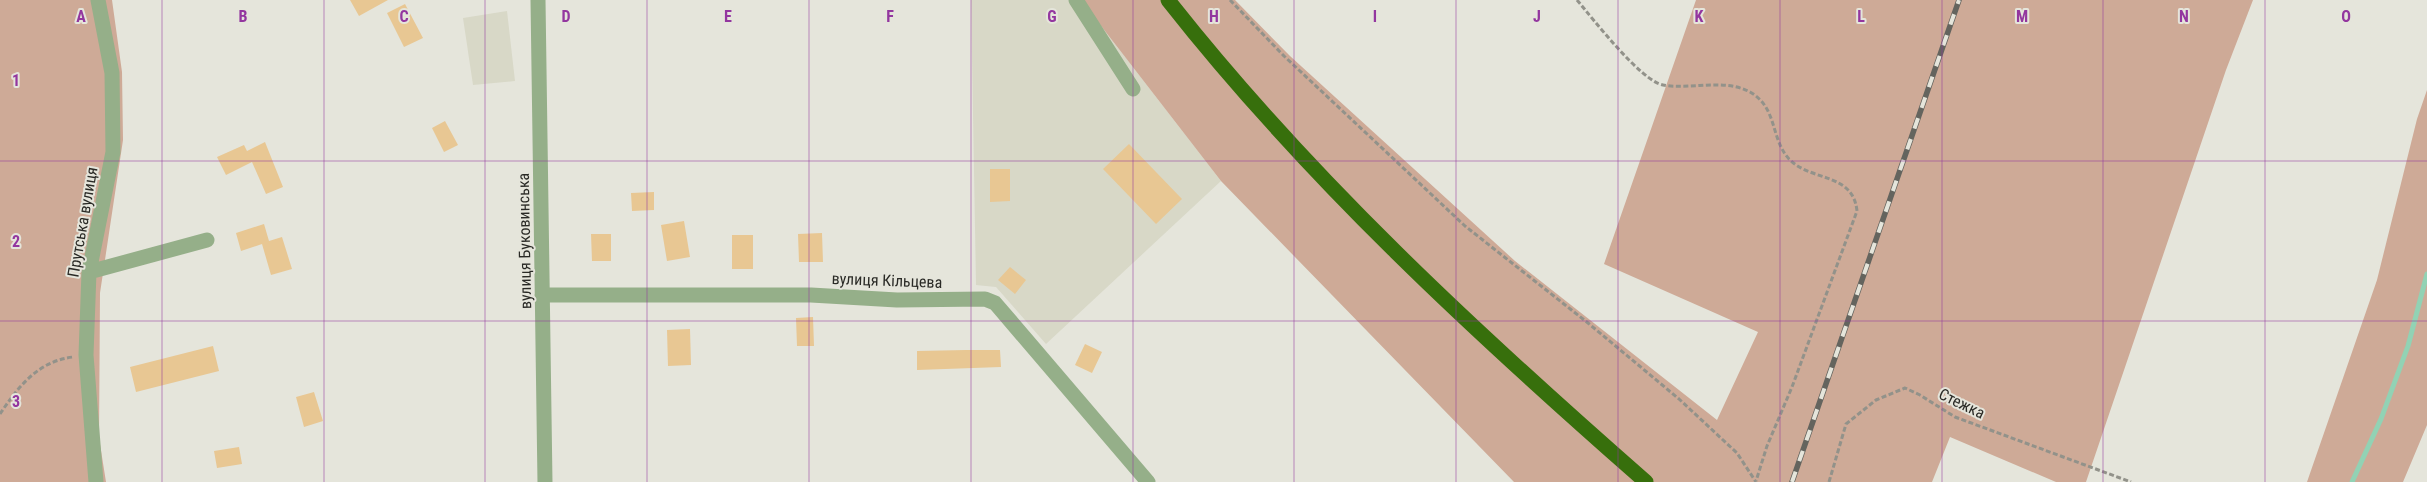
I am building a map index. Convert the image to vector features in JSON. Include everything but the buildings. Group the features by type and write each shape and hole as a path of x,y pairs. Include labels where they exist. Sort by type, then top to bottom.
{"highway":[{"path":"1168,0 1201,43 1292,145 1362,218 1466,319 1641,478"}],"street":[{"name":"Прутська вулиця","path":"96,482 86,355 89,272 113,152 112,73 98,0"},
{"name":"вулиця Буковинська","path":"538,0 545,482"},
{"path":"1076,0 1133,89"},
{"path":"89,272 206,240"},
{"name":"вулиця Кільцева","path":"542,295 811,294 897,300 985,299 995,303 1148,482"}],"path":[{"path":"1230,0 1284,56 1465,226 1588,323 1686,406 1737,453 1756,482"},
{"path":"1577,0 1648,78 1662,85 1730,86 1750,92 1763,102 1774,121 1777,140 1790,160 1810,172 1844,185 1856,198 1857,211 1792,387 1767,446 1756,482"},
{"path":"0,414 19,385 57,359 86,355"},
{"name":"Стежка","path":"1829,482 1846,424 1876,400 1905,388 1955,417 2131,482"}],"shaded area":[{"path":"0,0 112,0 122,72 123,140 100,293 99,438 106,482 0,482"},
{"path":"971,0 1081,0 1221,181 1046,344 996,287 976,285"},
{"path":"1081,0 1235,0 1290,56 1515,261 1717,420 1758,332 1604,264 1696,0 2253,0 2226,70 2086,482 2056,482 1950,437 1932,482 1514,482 1221,181"},
{"path":"507,11 515,81 473,85 463,18"},
{"path":"2427,90 2427,425 2403,482 2307,482 2377,280 2417,119"}],"waterway":[{"path":"2352,482 2381,419 2408,346 2427,274"}],"railway":[{"path":"1792,482 1959,0"}]}
